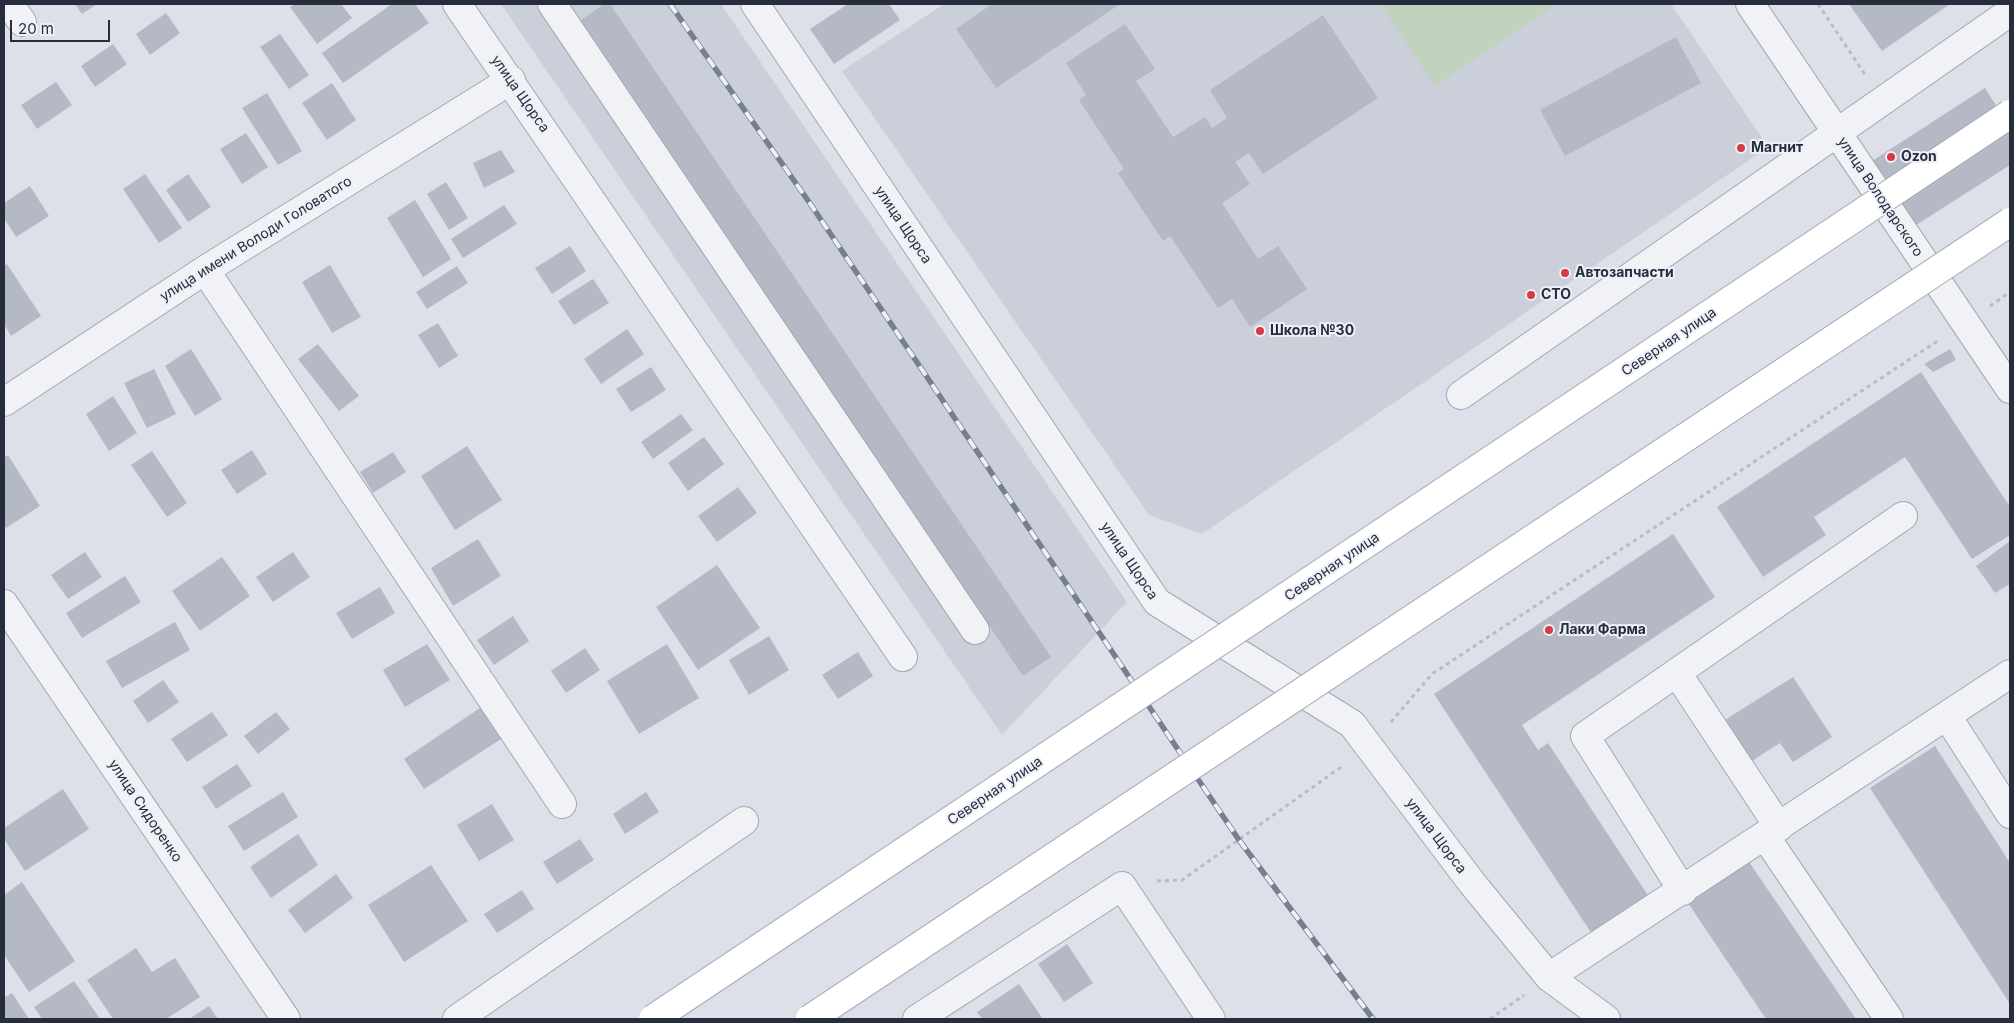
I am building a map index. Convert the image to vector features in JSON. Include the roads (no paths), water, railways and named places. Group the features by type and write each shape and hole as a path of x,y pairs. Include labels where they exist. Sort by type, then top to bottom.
{"main road":[{"name":"Северная улица","path":"653,1019 2010,114"},
{"path":"810,1019 2010,222"}],"street":[{"name":"улица Щорса","path":"457,4 903,657"},
{"path":"552,4 975,630"},
{"name":"улица Щорса","path":"755,4 1157,602 1352,724 1472,883 1549,977 1606,1019"},
{"name":"улица Володарского","path":"1750,4 2010,389"},
{"path":"1461,395 2010,12"},
{"name":"улица имени Володи Головатого","path":"4,402 205,270 510,80"},
{"path":"205,270 562,804"},
{"path":"1682,891 1585,736 1903,516"},
{"name":"улица Сидоренко","path":"4,604 286,1019"},
{"path":"1677,673 1772,831 1889,1019"},
{"path":"1549,977 2010,674"},
{"path":"1946,716 2010,814"},
{"path":"457,1019 744,821"},
{"path":"918,1019 1122,886 1210,1019"}],"railway":[{"path":"670,4 809,202 1239,840 1373,1019"}],"place":[{"name":"Магнит","path":"1741,148"},
{"name":"Ozon","path":"1891,157"},
{"name":"Автозапчасти","path":"1565,273"},
{"name":"СТО","path":"1531,295"},
{"name":"Школа №30","path":"1260,331"},
{"name":"Лаки Фарма","path":"1549,630"}]}
